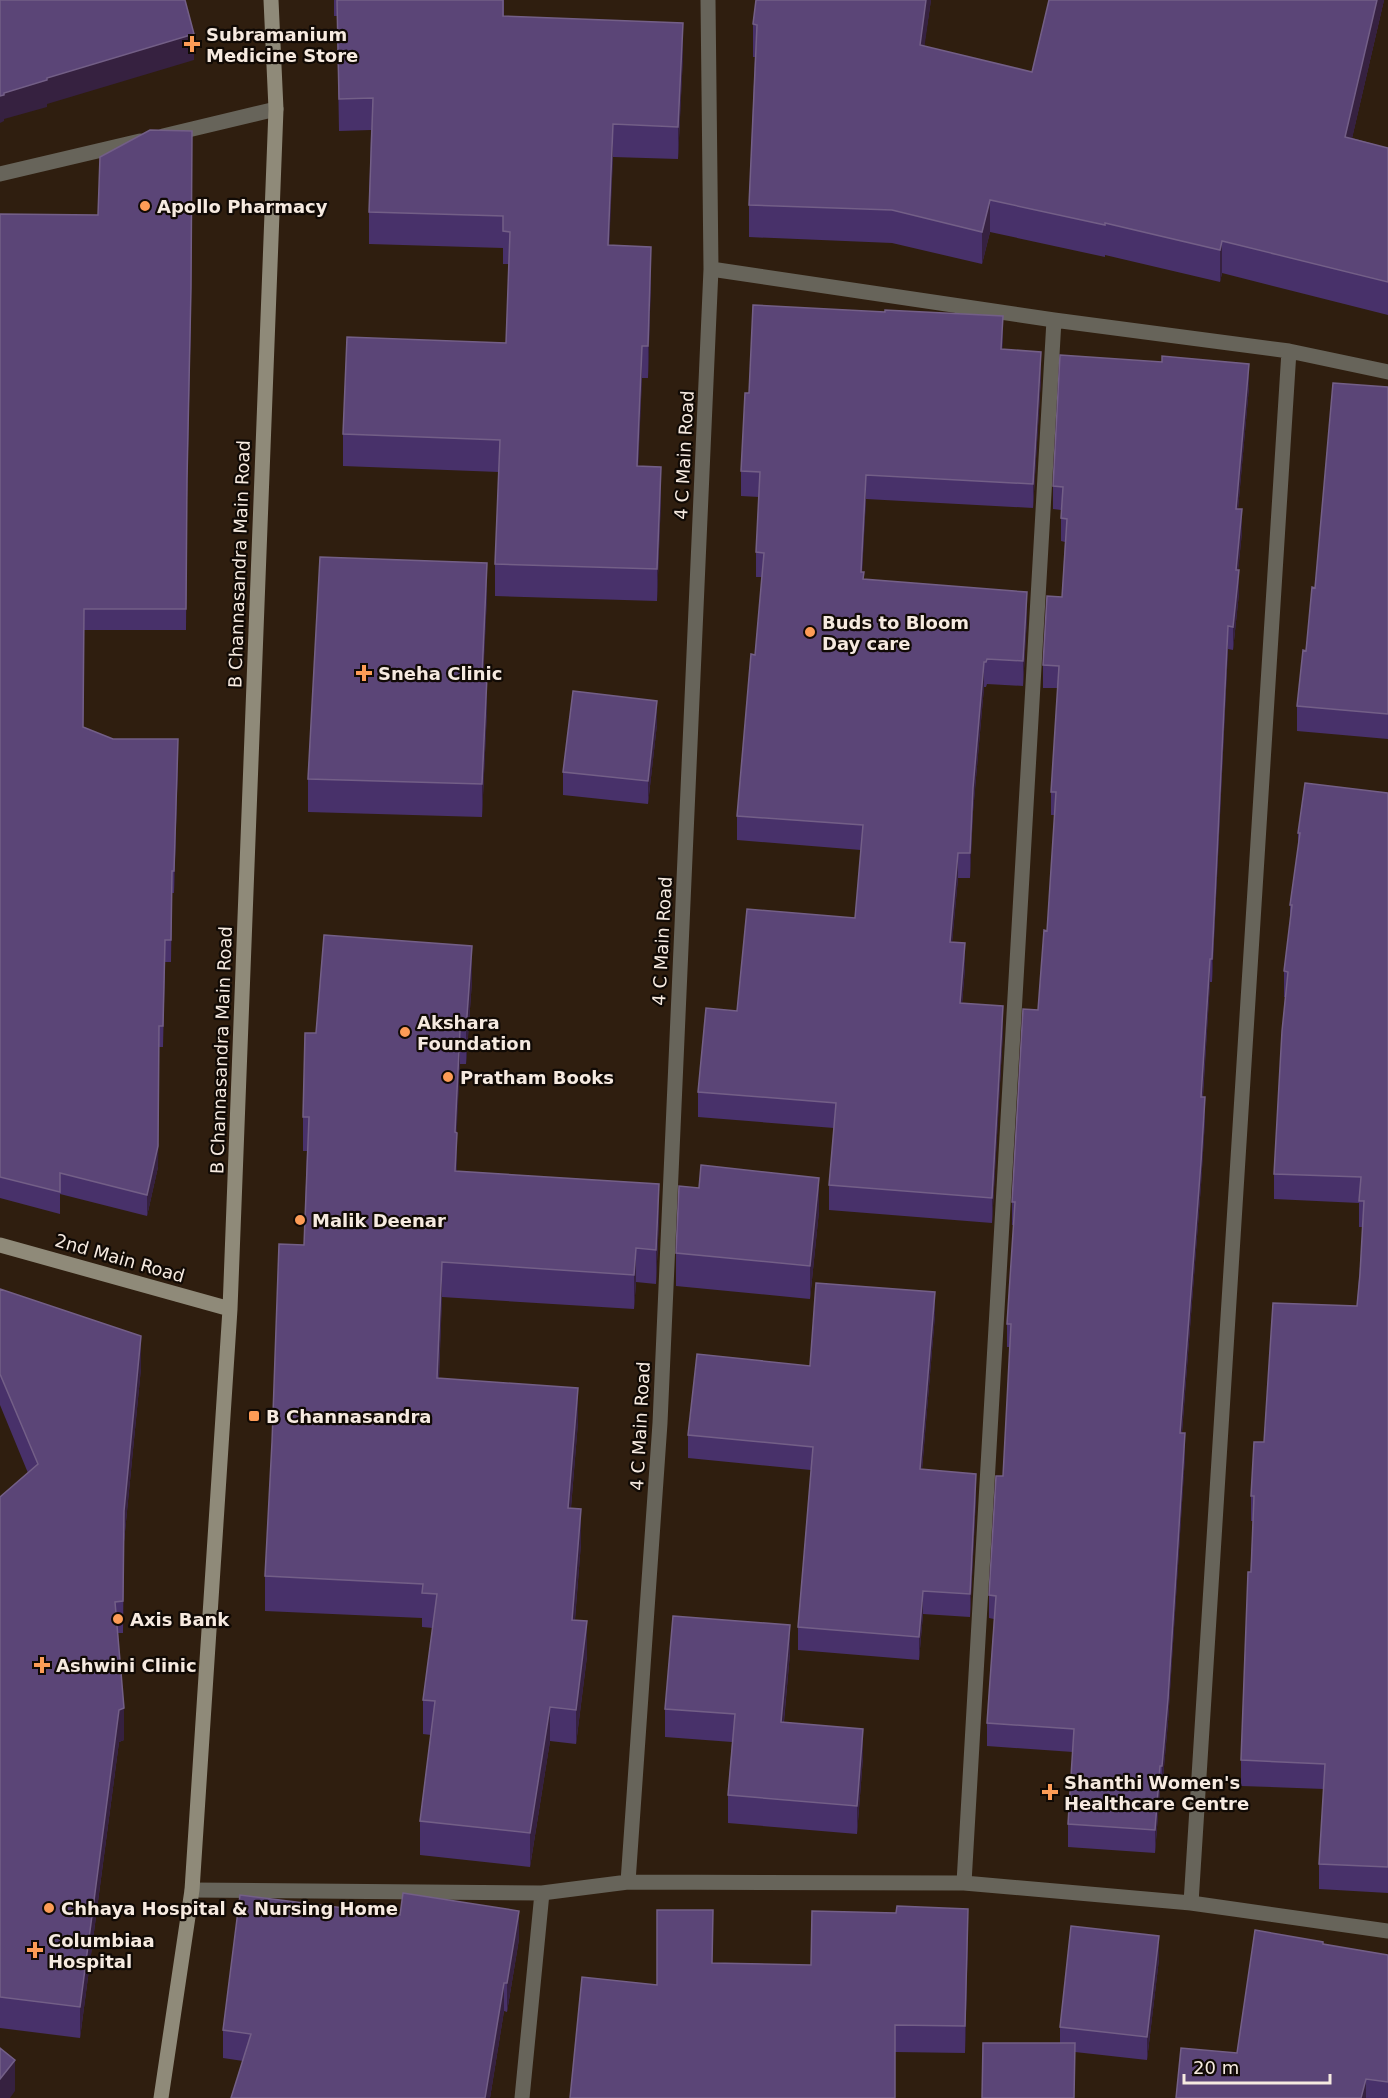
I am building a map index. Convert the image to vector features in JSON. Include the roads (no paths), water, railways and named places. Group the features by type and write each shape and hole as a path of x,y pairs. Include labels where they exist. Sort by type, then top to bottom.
{"street":[{"name":"B Channasandra Main Road","path":"161,2098 192,1890 230,1309 276,109 271,0"},
{"name":"4 C Main Road","path":"628,1882 660,1424 711,269 708,0"},
{"path":"0,174 276,109"},
{"path":"711,269 1054,320 1289,351 1388,372"},
{"path":"964,1883 1054,320"},
{"path":"1191,1903 1289,351"},
{"name":"2nd Main Road","path":"0,1245 230,1309"},
{"path":"192,1890 542,1893 628,1882 964,1883 1191,1903 1388,1931"},
{"path":"522,2098 542,1893"}],"place":[{"name":"Subramanium Medicine Store","path":"192,44"},
{"name":"Apollo Pharmacy","path":"145,206"},
{"name":"Buds to Bloom Day care","path":"810,632"},
{"name":"Sneha Clinic","path":"364,673"},
{"name":"Akshara Foundation","path":"405,1032"},
{"name":"Pratham Books","path":"448,1077"},
{"name":"Malik Deenar","path":"300,1220"},
{"name":"B Channasandra","path":"254,1416"},
{"name":"Axis Bank","path":"118,1619"},
{"name":"Ashwini Clinic","path":"42,1665"},
{"name":"Shanthi Women's Healthcare Centre","path":"1050,1792"},
{"name":"Chhaya Hospital & Nursing Home","path":"49,1908"},
{"name":"Columbiaa Hospital","path":"35,1950"}]}
